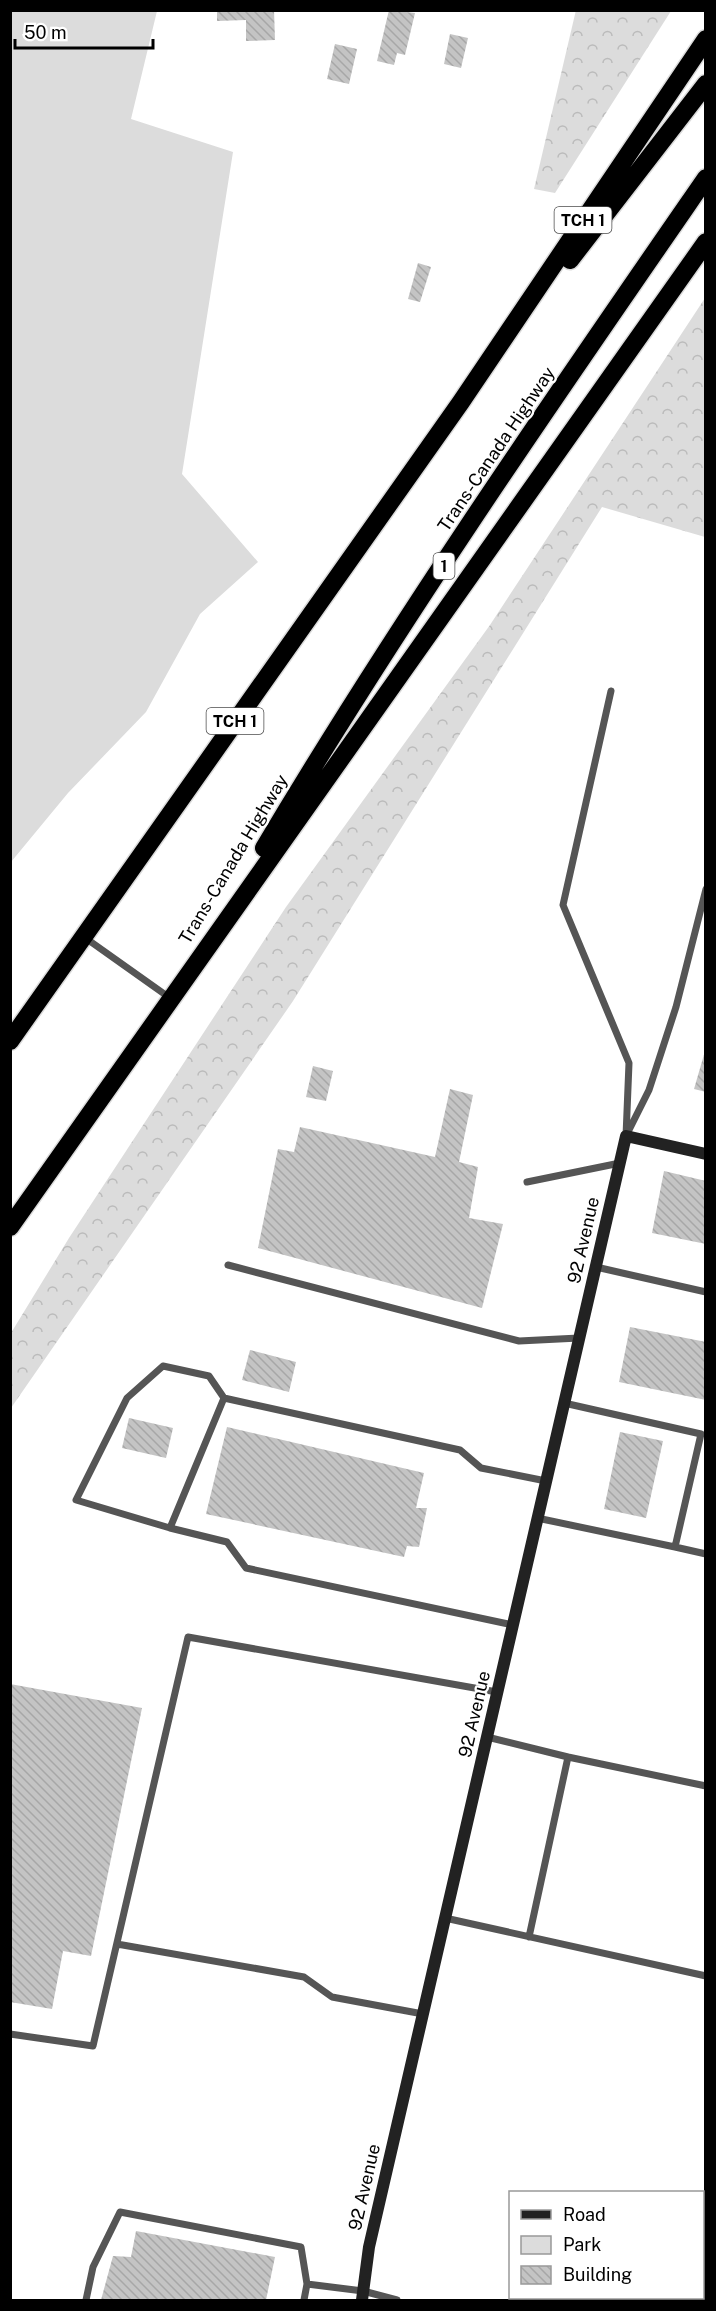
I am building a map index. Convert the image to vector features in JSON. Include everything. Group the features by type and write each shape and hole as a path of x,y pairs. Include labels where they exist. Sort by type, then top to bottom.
{"highway":[{"name":"TCH 1","path":"10,1041 461,402 705,39"},
{"path":"461,402 705,84"},
{"name":"Trans-Canada Highway","path":"196,963 318,757 532,432 705,178"},
{"name":"Trans-Canada Highway","path":"10,1227 705,242"}],"street":[{"path":"626,1136 705,1154"},
{"name":"92 Avenue","path":"363,2296 369,2247 626,1136"}],"lane":[{"path":"611,691 563,905 629,1063 626,1136"},
{"path":"626,1136 649,1090 669,1028 705,889"},
{"path":"83,936 170,999"},
{"path":"527,1182 620,1163"},
{"path":"228,1265 519,1341 579,1338"},
{"path":"596,1267 705,1292"},
{"path":"513,1625 246,1568 227,1542 76,1500 127,1398 163,1366 209,1376 224,1398 460,1450 481,1468 546,1481"},
{"path":"170,1528 224,1398"},
{"path":"564,1403 701,1434 675,1546"},
{"path":"537,1518 705,1554"},
{"path":"10,2034 93,2046 188,1637 497,1692"},
{"path":"487,1737 705,1786"},
{"path":"529,1937 568,1756"},
{"path":"445,1918 705,1976"},
{"path":"117,1944 304,1977 332,1997 423,2014"},
{"path":"86,2301 93,2267 120,2212 301,2247 307,2284 304,2301"},
{"path":"307,2284 397,2301"}],"green space":[{"path":"11,10 157,11 131,119 233,152 182,474 258,562 200,614 146,712 68,793 11,862"},
{"path":"576,10 671,11 555,193 534,189"},
{"path":"705,298 705,537 602,507 293,1001 11,1408 11,1333 69,1238 286,907 490,625"}],"building":[{"path":"217,10 274,10 275,40 246,41 246,20 217,21"},
{"path":"389,10 415,13 405,55 397,53 394,65 377,61"},
{"path":"450,34 468,38 461,68 444,64"},
{"path":"335,44 357,49 349,84 327,79"},
{"path":"418,263 431,267 420,302 408,299"},
{"path":"706,1051 706,1092 694,1089"},
{"path":"313,1066 333,1071 326,1101 306,1097"},
{"path":"450,1089 473,1095 459,1162 478,1167 469,1218 503,1224 482,1308 258,1248 278,1149 294,1152 300,1127 435,1157"},
{"path":"664,1171 706,1181 706,1244 652,1233"},
{"path":"630,1327 706,1342 706,1400 619,1382"},
{"path":"250,1350 296,1362 289,1392 242,1380"},
{"path":"129,1418 173,1428 166,1458 122,1448"},
{"path":"227,1427 424,1473 416,1508 427,1508 419,1547 407,1546 404,1557 206,1514"},
{"path":"620,1432 663,1441 646,1518 604,1509"},
{"path":"10,1684 142,1708 91,1956 63,1951 52,2009 10,2002"},
{"path":"136,2231 275,2257 266,2300 101,2300 113,2256 131,2257"}]}
